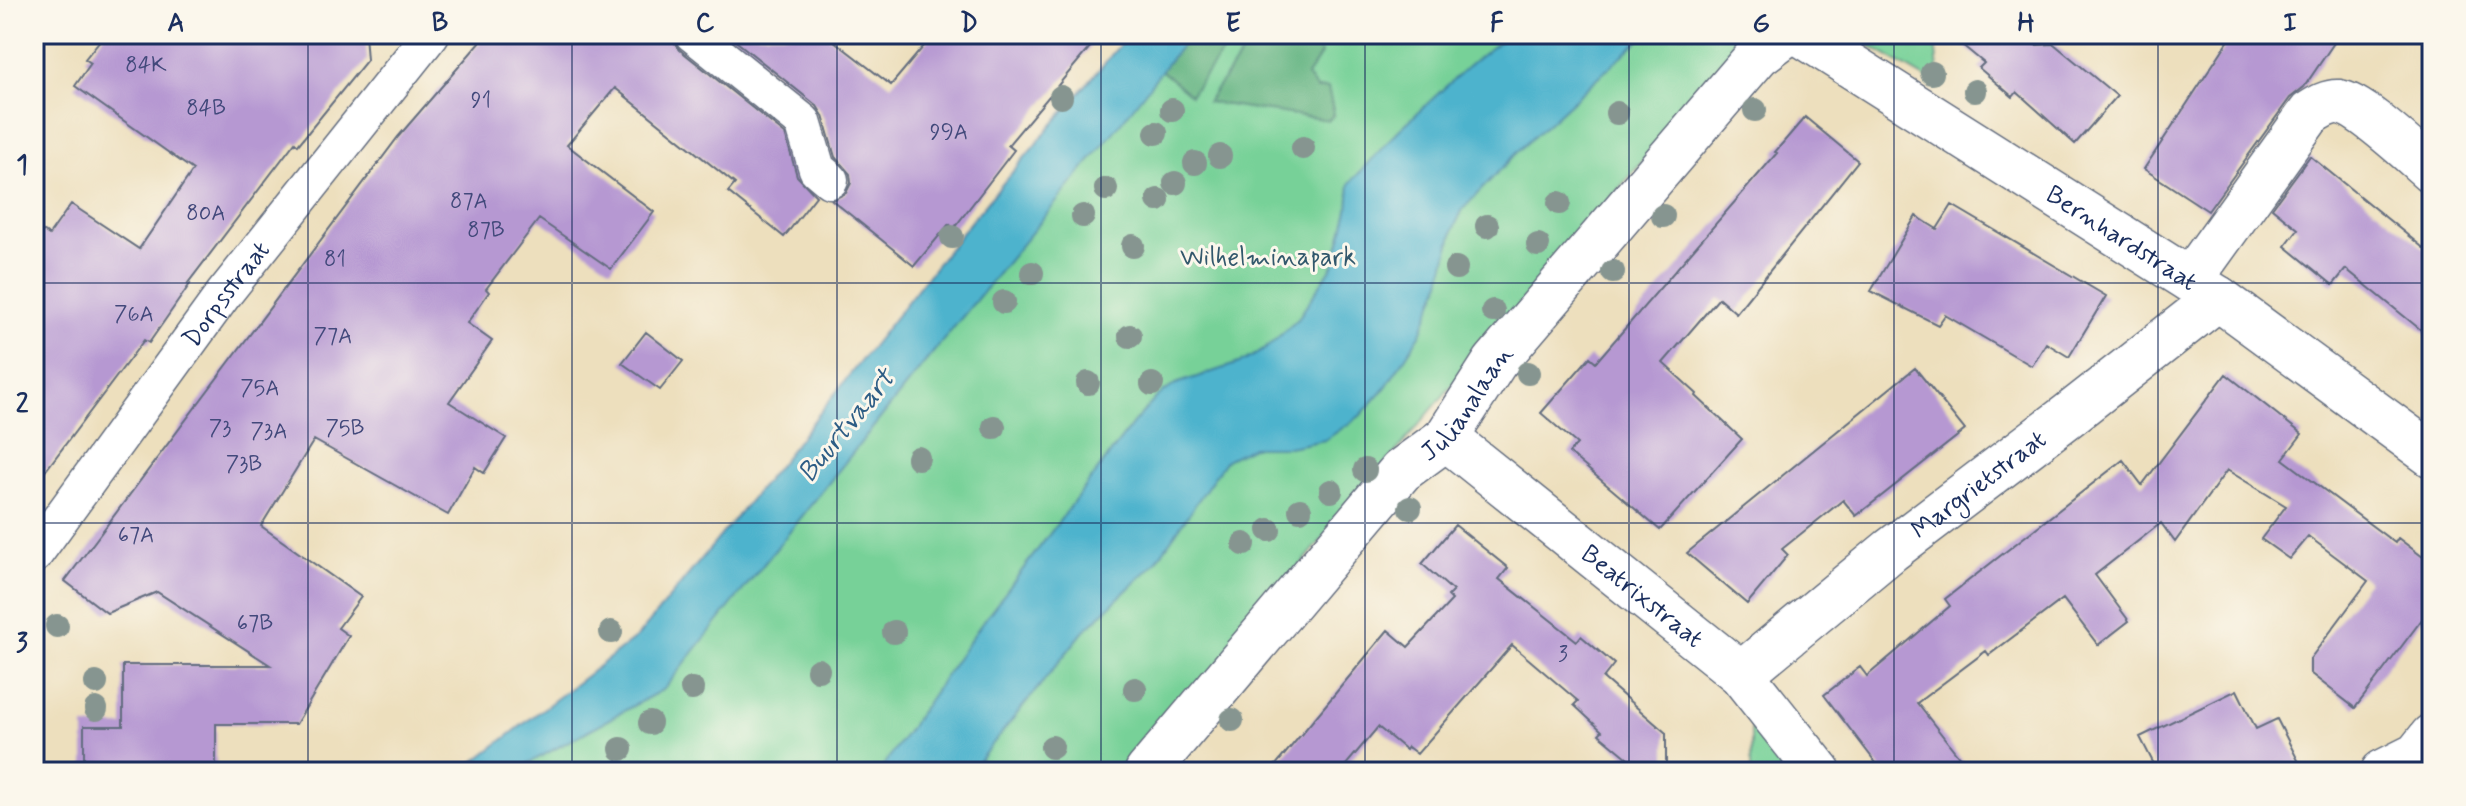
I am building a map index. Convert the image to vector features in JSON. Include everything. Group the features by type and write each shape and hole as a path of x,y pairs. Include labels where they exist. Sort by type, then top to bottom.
{"street":[{"path":"693,34 803,122 817,169 830,180"},
{"name":"Julianalaan","path":"1147,772 1401,471 1446,438 1495,362 1758,55 1786,34"},
{"name":"Bernhardstraat","path":"1801,34 2204,289 2432,455"},
{"name":"Dorpsstraat","path":"34,555 223,295 426,36"},
{"name":"Margrietstraat","path":"1741,674 1891,550 2069,415 2204,289 2310,113 2323,104 2339,102 2358,110 2432,171"},
{"name":"Beatrixstraat","path":"1446,438 1741,674 1819,772"},
{"path":"2383,772 2417,755 2432,736"}],"green space":[{"name":"Wilhelminapark","path":"1159,34 1753,34 1578,236 1126,772 532,772 523,765 617,687"},
{"path":"1190,34 1236,34 1190,95 1161,70"},
{"path":"1256,34 1315,34 1321,54 1307,76 1317,89 1328,88 1334,114 1329,120 1207,102"},
{"path":"1853,34 1934,34 1940,87 1855,37"},
{"path":"1751,727 1786,772 1751,772"}],"water":[{"name":"Buurtvaart","path":"1129,34 1190,34 664,689 513,772 461,772 638,636 774,471 966,227"},
{"path":"1509,34 1646,34 1519,150 1463,209 1453,230 1440,285 1421,333 1386,387 1360,416 1325,440 1289,447 1252,447 1226,460 1155,563 1084,631 970,772 879,772 977,630 1135,421 1158,396 1176,384 1242,362 1264,350 1297,320 1334,264 1348,210 1350,183 1398,131 1469,65"}],"building":[{"path":"105,34 365,34 367,60 298,145 295,142 188,283 149,343 144,340 34,486 34,225 49,235 71,204 139,249 193,170 75,86 91,63 85,59"},
{"path":"487,34 672,34 680,50 785,134 797,176 816,196 784,237 728,192 735,184 615,88 567,145 654,212 611,269 539,219 486,289 489,292 467,323 492,341 449,402 506,438 484,473 475,467 448,515 314,440 261,526 361,597 338,628 349,636 296,724 216,724 216,772 84,772 84,726 123,726 123,665 270,665 157,592 107,613 65,581 398,137"},
{"path":"727,34 825,34 891,85 934,34 1101,34 1008,145 1014,150 954,228 949,224 914,266 832,200 846,193 851,183 850,174 835,157 817,106"},
{"path":"1949,34 2021,34 2035,45 2054,44 2117,96 2075,144 2017,92 2013,97 1979,68 1984,63"},
{"path":"2233,34 2340,34 2304,87 2290,98 2208,211 2144,169"},
{"path":"1805,117 1858,161 1736,313 1719,298 1663,363 1742,439 1660,530 1569,453 1577,444 1541,413 1590,357 1596,362"},
{"path":"2310,156 2432,255 2432,339 2346,269 2333,285 2285,246 2298,229 2272,208"},
{"path":"1952,205 2106,296 2069,357 2046,343 2032,366 1945,315 1938,325 1871,291 1916,216 1937,229"},
{"path":"646,332 683,361 660,390 622,363"},
{"path":"1915,368 1965,430 1856,516 1843,500 1782,549 1788,555 1747,604 1687,553"},
{"path":"2226,374 2302,434 2283,459 2395,543 2398,538 2432,564 2432,606 2355,708 2310,673 2310,659 2368,581 2308,536 2289,559 2261,539 2286,506 2227,470 2175,542 2161,523 2095,575 2129,621 2098,645 2063,599 1989,655 1986,651 1917,703 1971,772 1883,772 1824,695 1860,667 1867,676 1950,606 1945,599 2123,460 2142,485"},
{"path":"1455,525 1508,568 1499,579 1577,641 1581,636 1614,664 1603,678 1666,733 1666,772 1645,772 1599,734 1602,731 1574,705 1578,701 1512,645 1417,754 1408,747 1406,750 1378,727 1340,772 1270,772 1388,630 1408,647 1452,600 1448,596 1453,591 1422,564"},
{"path":"2237,690 2256,729 2277,719 2304,772 2158,772 2140,737"}]}
